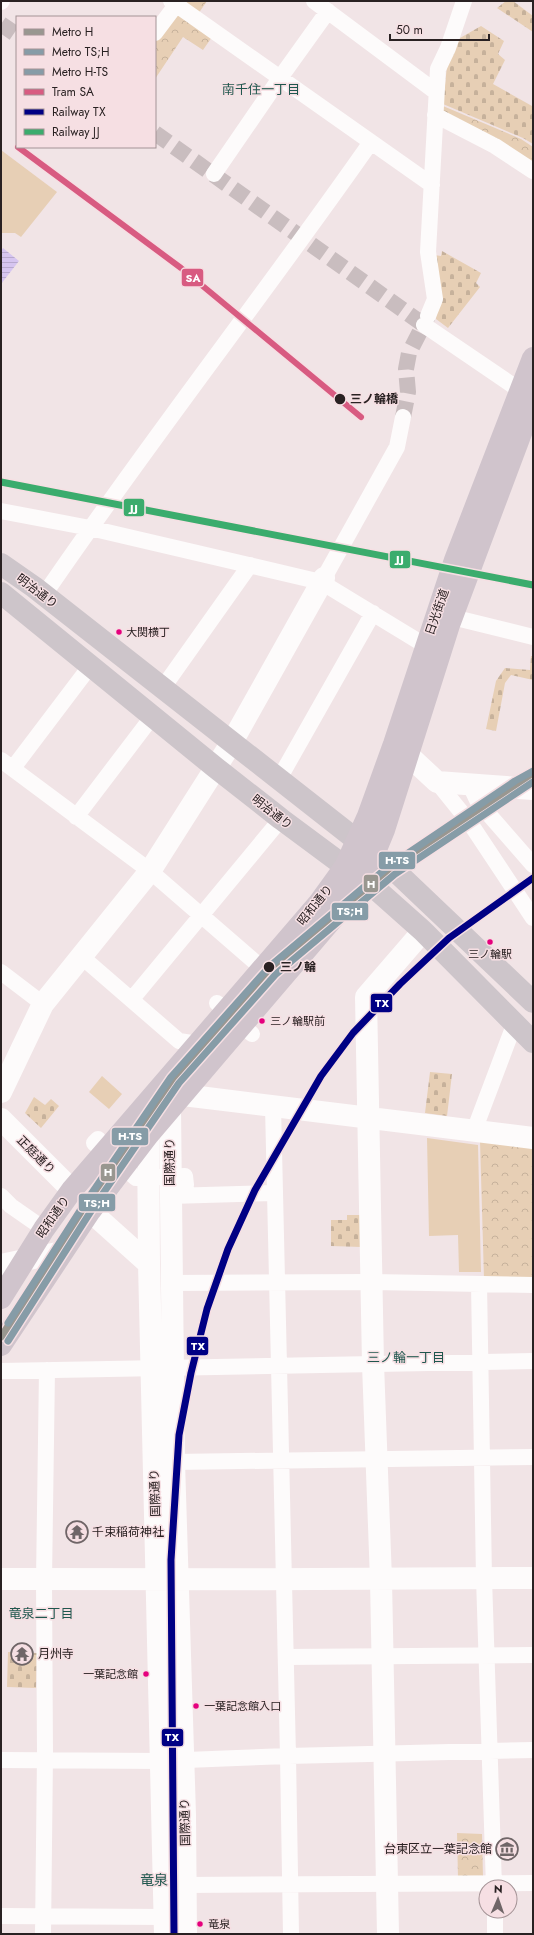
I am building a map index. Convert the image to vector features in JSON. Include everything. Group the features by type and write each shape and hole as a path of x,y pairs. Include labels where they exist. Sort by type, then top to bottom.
{"highway":[{"name":"日光街道","path":"354,873 357,841 394,744 432,650 452,617 527,396 533,358"},
{"name":"日光街道","path":"354,873 375,854 408,755 432,650 455,560 527,396"},
{"name":"昭和通り","path":"1,1298 44,1229 72,1190 319,903 354,873"},
{"name":"昭和通り","path":"1,1345 90,1211 148,1135 345,904 354,873"}],"main road":[{"name":"明治通り","path":"1,564 44,595 162,689 375,854 533,1002"},
{"name":"明治通り","path":"4,602 91,665 152,717 216,768 281,819 354,873 423,931 514,1025 533,1042"}],"street":[{"path":"314,1 436,92"},
{"path":"464,1 448,48 438,69 428,252 435,299 426,320 527,396"},
{"path":"156,31 175,2 432,185"},
{"path":"214,174 328,11"},
{"path":"435,116 495,146 533,171"},
{"path":"44,595 90,528 304,238 371,142"},
{"path":"1,1092 43,1004 150,871 232,742 397,447 403,417"},
{"path":"1,511 90,528 250,565 323,580 432,650"},
{"path":"162,689 250,565"},
{"path":"279,779 373,613"},
{"path":"452,617 533,637"},
{"path":"91,665 7,764 150,871 262,968"},
{"path":"76,817 152,717"},
{"path":"408,755 437,782 470,823 533,918"},
{"path":"437,782 533,789"},
{"path":"470,785 478,802 533,865"},
{"path":"132,999 281,819"},
{"path":"388,1934 381,1580 373,1364 366,997 423,931"},
{"path":"82,957 179,1041 198,1044"},
{"path":"1,972 43,1004"},
{"path":"217,1003 252,1034"},
{"path":"474,1131 514,1025"},
{"name":"国際通り","path":"149,1100 149,1264 174,1462 161,1761 165,1926"},
{"path":"176,1102 273,1106 533,1138"},
{"name":"国際通り","path":"176,1102 180,1185 163,1368 168,1580 185,1815 186,1934"},
{"path":"273,1106 291,1934"},
{"name":"正庭通り","path":"1,1119 72,1190"},
{"path":"96,1141 133,1183 180,1185 274,1193"},
{"path":"1,1196 11,1206 44,1229"},
{"path":"90,1211 149,1264"},
{"path":"1,1256 62,1252"},
{"path":"1,1265 27,1255"},
{"path":"171,1283 372,1282 533,1285"},
{"path":"479,1284 484,1578 494,1879"},
{"path":"1,1371 533,1361"},
{"path":"43,1934 45,1760 44,1580 47,1370"},
{"path":"174,1462 533,1457"},
{"path":"1,1579 168,1580 284,1578 381,1580 533,1578"},
{"path":"286,1657 533,1655"},
{"path":"1,1760 161,1761 288,1756 533,1750"},
{"path":"518,1884 533,1883"},
{"path":"186,1885 478,1885"},
{"path":"1,1916 44,1916 165,1926"},
{"path":"495,1919 495,1934"}],"green space":[{"path":"182,1 207,1 194,20 212,37 203,50 183,37 156,78 156,39"},
{"path":"506,1 513,1 533,16 533,32 497,8"},
{"path":"481,26 504,41 498,54 505,60 493,84 532,106 533,104 533,144 523,138 443,104 447,66 460,38"},
{"path":"443,106 521,139 533,147 533,164 443,114"},
{"path":"1,150 57,192 21,237 15,233 1,233"},
{"path":"442,251 481,273 476,283 480,287 448,328 436,319 438,296 434,255 441,256"},
{"path":"531,656 533,656 533,680 511,675 505,683 496,731 486,729 496,681 505,668 530,670"},
{"path":"430,1072 452,1074 447,1116 425,1113"},
{"path":"102,1076 122,1094 109,1109 89,1092"},
{"path":"34,1097 45,1105 51,1099 59,1106 41,1128 25,1113"},
{"path":"427,1138 478,1145 481,1272 459,1272 458,1235 429,1236"},
{"path":"480,1141 533,1147 533,1280 484,1279"},
{"path":"347,1215 362,1215 361,1247 331,1246 331,1220 347,1220"},
{"path":"8,1652 37,1653 36,1688 7,1687"},
{"path":"457,1833 482,1834 483,1878 458,1878"}],"shaded area":[{"path":"3,248 19,261 1,284 1,251"}],"tunnel":[{"path":"1,24 16,34"},
{"path":"156,134 424,325"},
{"path":"403,417 408,392 406,369 409,353 428,316"}],"metro line":[{"name":"H-TS","path":"8,1323 85,1203 171,1077 269,967 389,866 515,781 533,771"},
{"name":"H","path":"1,1337 86,1204 173,1078 270,968 390,868 533,773"},
{"name":"TS;H","path":"8,1341 93,1208 179,1083 276,974 395,874 533,782"}],"tram line":[{"name":"SA","path":"19,148 181,268 361,417"}],"rail line":[{"name":"JJ","path":"1,482 533,585"},
{"name":"TX","path":"174,1934 171,1560 179,1435 191,1373 207,1309 228,1249 255,1190 321,1076 353,1033 400,984 449,938 533,878"}],"place":[{"name":"三ノ輪橋","path":"340,399"},
{"name":"大関横丁","path":"119,632"},
{"name":"三ノ輪駅","path":"490,942"},
{"name":"三ノ輪","path":"269,967"},
{"name":"三ノ輪駅前","path":"262,1021"},
{"name":"千束稲荷神社","path":"77,1532"},
{"name":"月州寺","path":"22,1654"},
{"name":"一葉記念館","path":"146,1674"},
{"name":"一葉記念館入口","path":"196,1706"},
{"name":"台東区立一葉記念館","path":"507,1849"},
{"name":"竜泉","path":"200,1924"}],"district":[{"name":"南千住一丁目","path":"261,89"},
{"name":"三ノ輪一丁目","path":"406,1357"},
{"name":"竜泉二丁目","path":"41,1613"},
{"name":"竜泉","path":"154,1880"}]}
